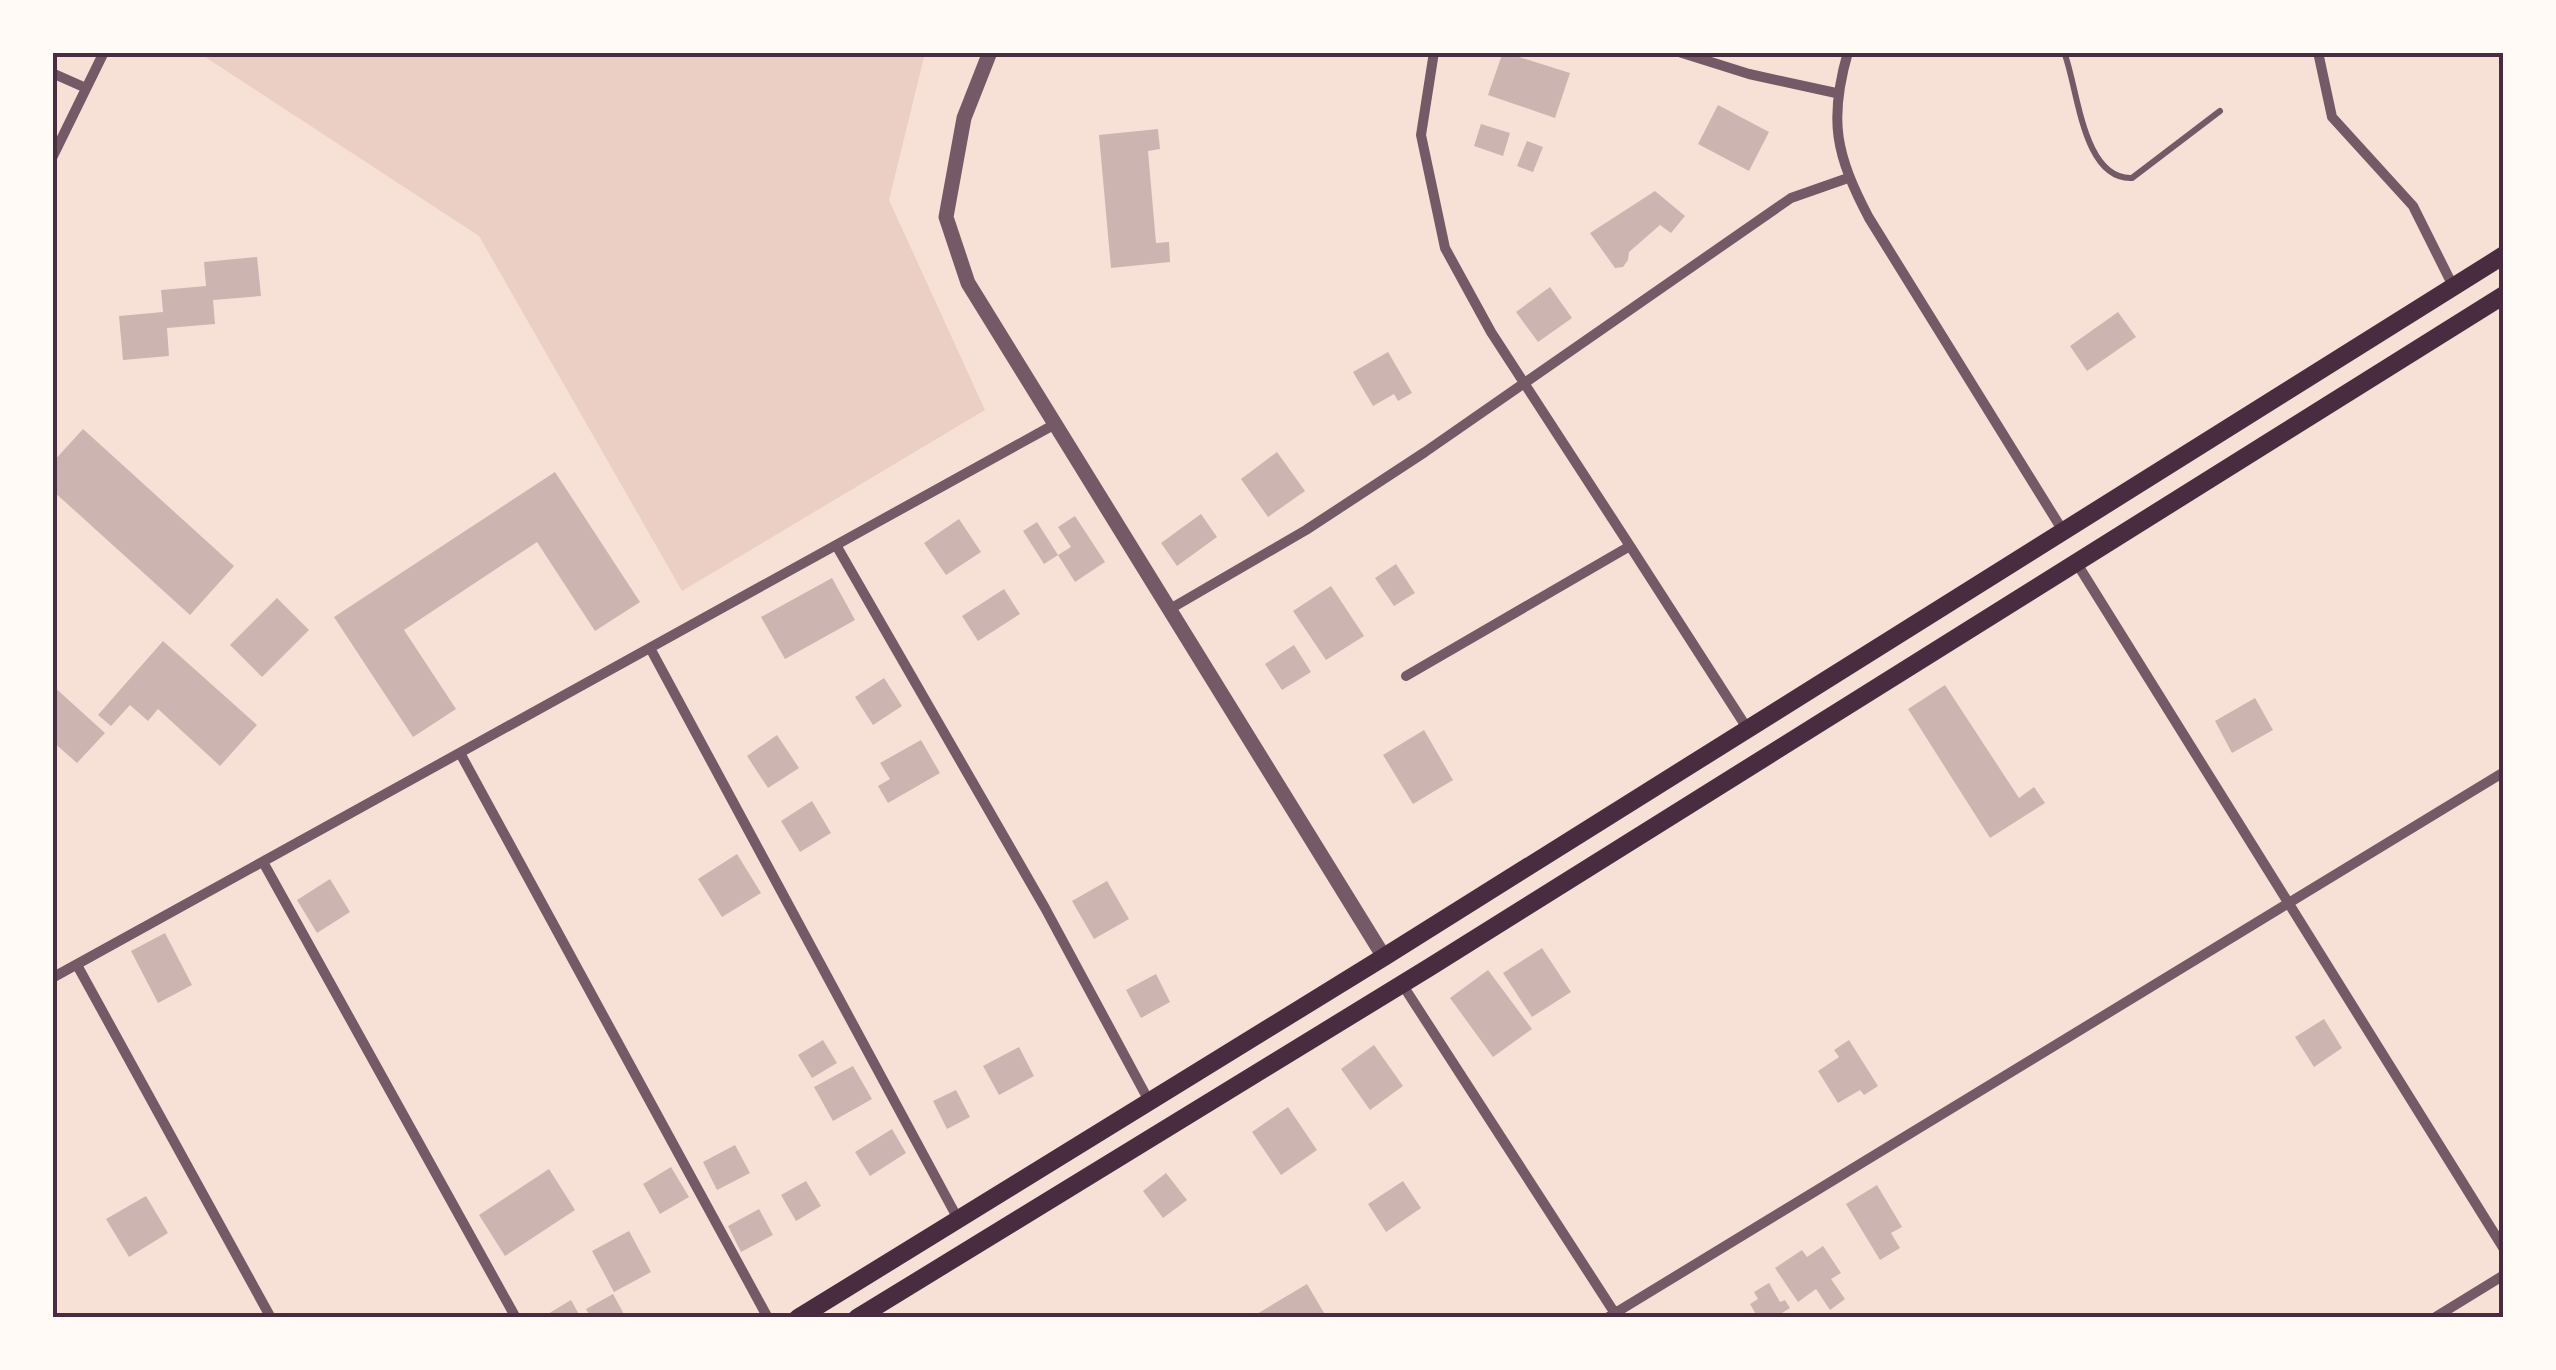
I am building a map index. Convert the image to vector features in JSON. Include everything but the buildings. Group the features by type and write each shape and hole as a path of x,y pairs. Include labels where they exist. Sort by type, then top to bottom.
{"main road":[{"path":"798,1318 1384,957 2504,254"},
{"path":"857,1318 1402,984 2504,295"}],"street":[{"path":"52,158 104,52"},
{"path":"990,52 964,118 946,217 968,282 1384,957"},
{"path":"1434,52 1420,135 1445,248 1490,332 1748,728"},
{"path":"1679,52 1748,74 1836,94"},
{"path":"1848,52 1836,94 1839,144 1848,178 2063,531"},
{"path":"2318,52 2332,117 2413,206 2453,286"},
{"path":"52,73 86,88"},
{"path":"1170,609 1306,530 1526,384 1791,198 1848,178"},
{"path":"52,978 1057,423"},
{"path":"836,545 1036,891 1149,1101"},
{"path":"1406,676 1630,546"},
{"path":"2076,562 2504,1250"},
{"path":"650,648 958,1218"},
{"path":"460,753 768,1318"},
{"path":"1402,984 1613,1316 2504,772"},
{"path":"264,862 516,1318"},
{"path":"77,964 270,1318"},
{"path":"2434,1318 2504,1276"}],"lane":[{"path":"2064,52 2083,128 2105,169 2118,178 2132,178 2220,111"}],"shaded area":[{"path":"199,53 925,53 889,200 985,410 682,591 479,236"}]}
